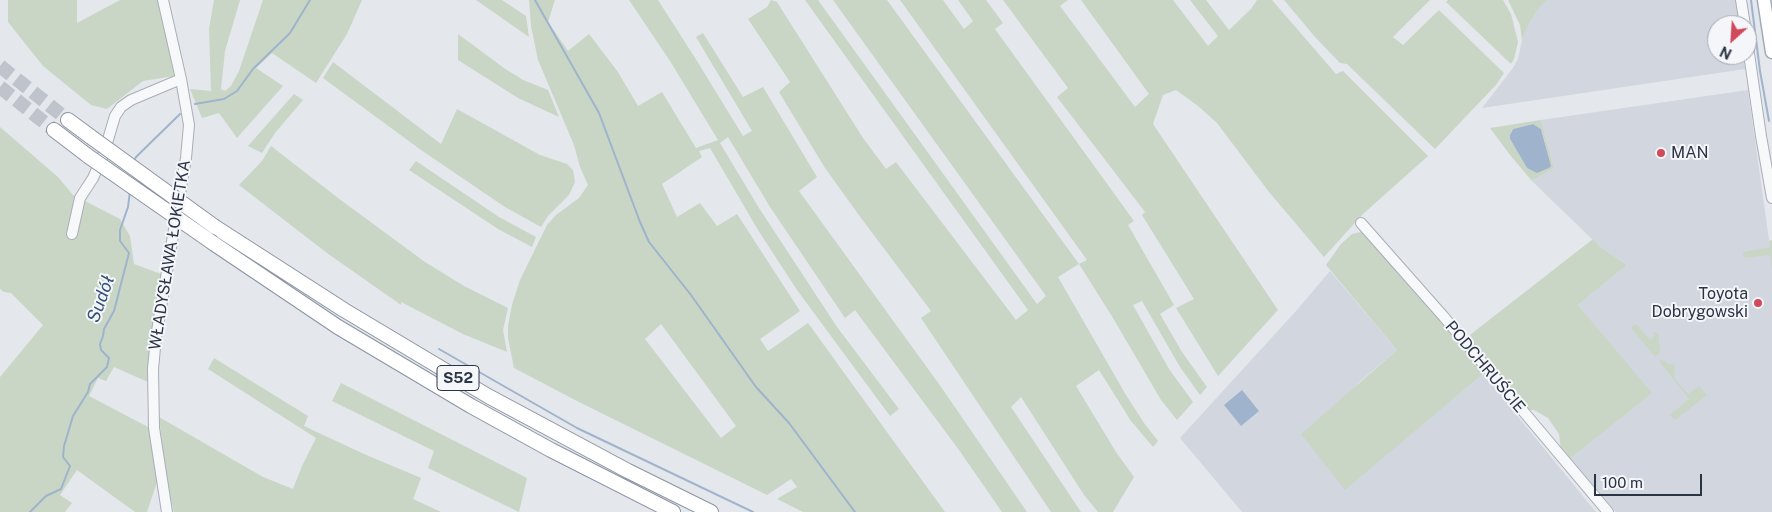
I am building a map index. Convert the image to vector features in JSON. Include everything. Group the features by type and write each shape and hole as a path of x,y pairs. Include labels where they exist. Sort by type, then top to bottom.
{"highway":[{"name":"S52","path":"68,120 215,227 344,310 488,396 611,462 711,512"},
{"name":"S52","path":"54,130 213,243 338,327 470,406 673,512"}],"main road":[{"path":"1764,0 1772,52"}],"street":[{"name":"WŁADYSŁAWA ŁOKIETKA","path":"163,0 188,116 189,141 156,337 153,369 154,428 167,512"},
{"path":"1741,0 1743,15"},
{"path":"1752,65 1766,135 1772,198"},
{"path":"72,234 80,198 93,178 104,152 115,116 121,107 131,100 181,79"},
{"name":"PODCHRUŚCIE","path":"1361,223 1450,324 1608,512"}],"shaded area":[{"path":"1547,0 1735,0 1737,15 1707,15 1707,65 1744,65 1745,69 1482,108 1513,68 1518,59 1522,40 1539,8"},
{"path":"1748,90 1772,261 1772,512 1616,512 1570,459 1651,393 1578,305 1627,265 1599,246 1532,181 1554,168 1541,120"},
{"path":"1330,271 1397,350 1357,384 1345,489 1483,374 1596,512 1242,512 1180,438"}],"green space":[{"path":"8,0 77,0 77,23 120,0 157,0 161,9 174,76 143,81 107,109 91,105 43,66 8,22"},
{"path":"214,0 240,0 225,51 221,89 225,91 231,86 239,71 263,0 362,0 347,34 316,83 272,53 256,68 283,86 237,138 219,113 202,118 190,89 211,91 209,29"},
{"path":"476,0 502,0 526,16 529,37"},
{"path":"529,0 555,0 548,22 568,51 589,34 618,72 638,106 662,92 696,148 718,140 670,61 629,0 658,0 743,136 752,131 696,37 703,33 743,97 763,87 817,177 799,191 939,384 1027,512 1002,512 959,450 855,310 845,318 770,207 728,137 720,143 759,208 837,327 899,409 890,416 797,290 758,230 710,148 699,151 702,157 662,184 677,217 700,203 717,226 737,214 800,311 760,339 768,351 808,323 945,512 803,512 777,499 797,487 791,479 767,495 514,368 508,338 508,326 520,280 547,225 556,215 579,198 588,185 580,167 574,145 538,60 531,26","holes":["661,324 736,426 721,438 645,339"]},
{"path":"771,0 777,2 863,138 886,169 896,162 1016,320 1028,310 805,0 818,0 1037,304 1046,296 833,0 887,0 1079,264 1058,277 1126,395 1158,441 1153,447 1131,421 1099,370 1076,386 1116,452 1134,477 1113,512 1098,512 1084,495 1021,397 1011,407 1081,512 1051,512 921,318 931,311 825,168 779,92 790,82 748,19 767,7"},
{"path":"900,0 943,0 964,29 973,21 958,0 986,0 1003,23 995,29 1134,221 1128,225 1174,305 1160,314 1182,352 1207,387 1200,395 1180,367 1142,301 1133,305 1169,369 1193,402 1177,420 1161,400 1079,264 1087,260"},
{"path":"1003,0 1068,0 1060,6 1135,107 1149,94 1081,0 1173,0 1208,46 1218,36 1190,0 1206,0 1229,30 1251,9 1257,0 1272,0 1336,74 1343,71 1428,156 1363,214 1324,257 1269,192 1217,123 1176,90 1163,95 1153,124 1278,310 1218,376 1176,308 1194,299 1142,215 1145,212 1057,97 1068,88"},
{"path":"1284,0 1430,0 1393,37 1403,45 1439,10 1504,73 1496,85 1435,149 1347,64 1340,63"},
{"path":"1448,0 1503,0 1511,14 1518,42 1511,64 1446,2"},
{"path":"1508,0 1547,0 1539,8 1529,24 1522,40 1520,25"},
{"path":"458,34 523,80 548,90 559,117 518,98 458,60"},
{"path":"333,62 441,144 457,109 540,155 567,164 573,170 575,182 569,195 548,216 541,227 505,207 421,150 323,78"},
{"path":"294,94 303,100 275,133 262,153 248,146"},
{"path":"1541,120 1554,168 1532,181 1490,128","holes":["1533,124 1541,129 1550,166 1545,170 1527,168 1510,139 1511,132 1513,129"]},
{"path":"0,127 58,177 73,195 120,219 130,236 134,264 161,274 150,351 148,382 114,367 106,381 98,378 89,396 150,428 157,482 147,512 135,512 77,470 60,495 72,503 65,512 0,512 0,377 43,325 11,293 0,289"},
{"path":"271,146 425,262 464,286 508,308 503,330 507,352 463,334 401,302 401,305 327,253 239,185 262,161"},
{"path":"416,161 499,217 536,237 532,247 498,229 409,170"},
{"path":"1361,232 1372,236 1484,371 1483,374 1345,490 1301,434 1397,350 1326,265 1341,244 1352,234"},
{"path":"1593,239 1599,246 1627,265 1578,305 1652,393 1570,459 1561,450 1559,434 1548,418 1534,410 1530,410 1466,338"},
{"path":"1772,240 1772,269 1770,255 1744,258 1743,252 1770,247 1769,241"},
{"path":"1636,324 1650,340 1655,336 1653,334 1656,332 1658,334 1660,352 1655,357 1631,328"},
{"path":"214,358 308,416 304,426 421,478 413,499 441,512 174,512 167,482 159,417 263,477 293,489 316,438 208,369"},
{"path":"1663,360 1669,364 1674,364 1675,379 1688,394 1699,386 1707,395 1675,420 1670,415 1689,399 1659,361"},
{"path":"341,383 527,478 519,512 428,468 434,451 332,401"}],"water":[{"path":"1533,124 1541,129 1551,166 1537,173 1527,168 1510,139 1513,129"},
{"path":"1242,390 1259,411 1241,426 1224,405"}],"waterway":[{"name":"Sudół","path":"195,104 224,99 237,91 253,69 290,33 310,0"},
{"path":"535,0 599,113 649,242 691,295 756,387 789,423 855,512"},
{"path":"1751,0 1760,71 1769,121"},
{"name":"Sudół","path":"133,162 180,114"},
{"name":"Sudół","path":"30,512 46,496 61,489 70,466 63,457 64,446 73,416 88,392 90,384 107,367 109,358 101,350 100,344 104,329 114,311 129,253 120,241 120,230 128,207 130,191"},
{"path":"439,349 577,428 753,512"}],"tunnel":[{"path":"0,66 68,120"},
{"path":"0,87 54,130"}],"place":[{"name":"MAN","path":"1661,153"},
{"name":"Toyota Dobrygowski","path":"1758,303"}]}
